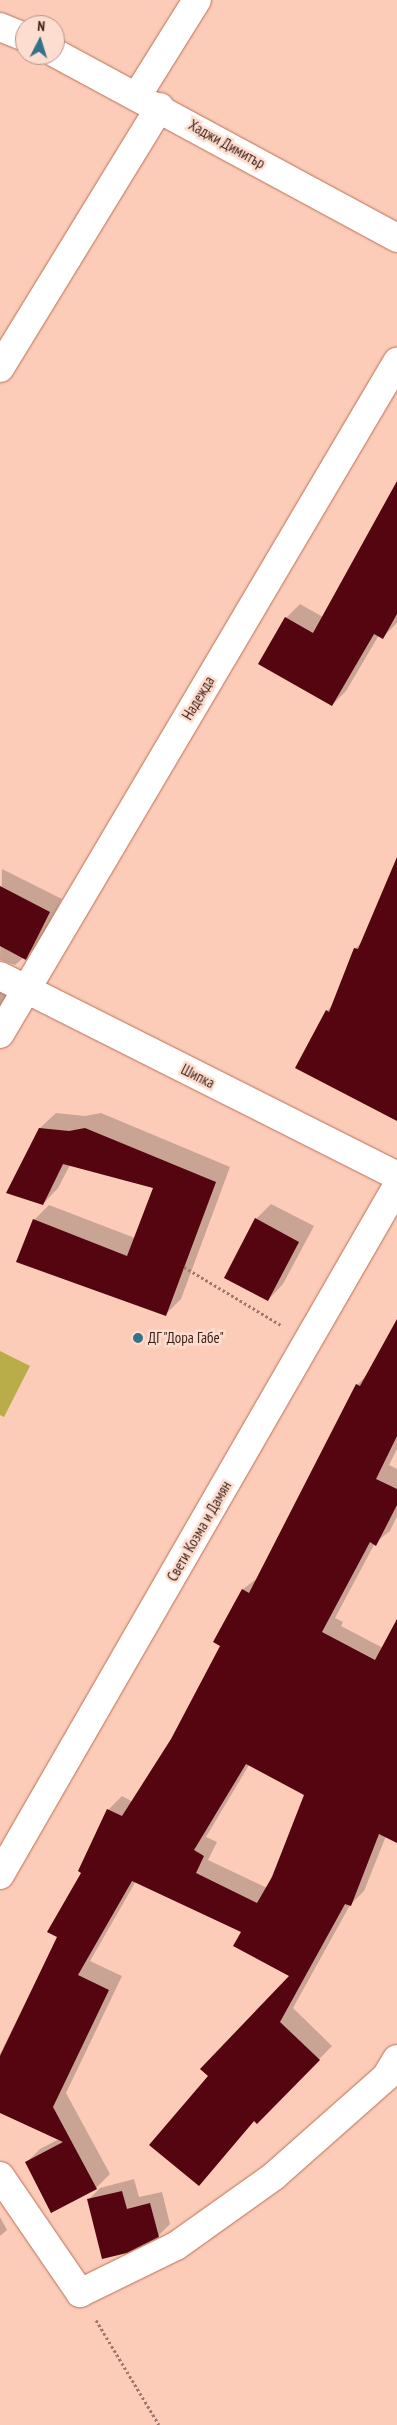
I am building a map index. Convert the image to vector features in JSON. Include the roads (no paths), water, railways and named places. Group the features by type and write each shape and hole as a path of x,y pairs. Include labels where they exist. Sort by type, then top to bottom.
{"street":[{"path":"0,368 149,101 197,0"},
{"path":"0,27 15,33"},
{"name":"Хаджи Димитър","path":"65,58 149,101 397,238"},
{"name":"Надежда","path":"0,1034 397,362"},
{"name":"Шипка","path":"0,976 397,1176"},
{"name":"Свети Козма и Дамян","path":"0,1875 397,1186"},
{"path":"0,2176 80,2293 176,2246 274,2176 386,2077 397,2060"}],"place":[{"name":"ДГ \"Дора Габе\"","path":"138,1338"}]}
